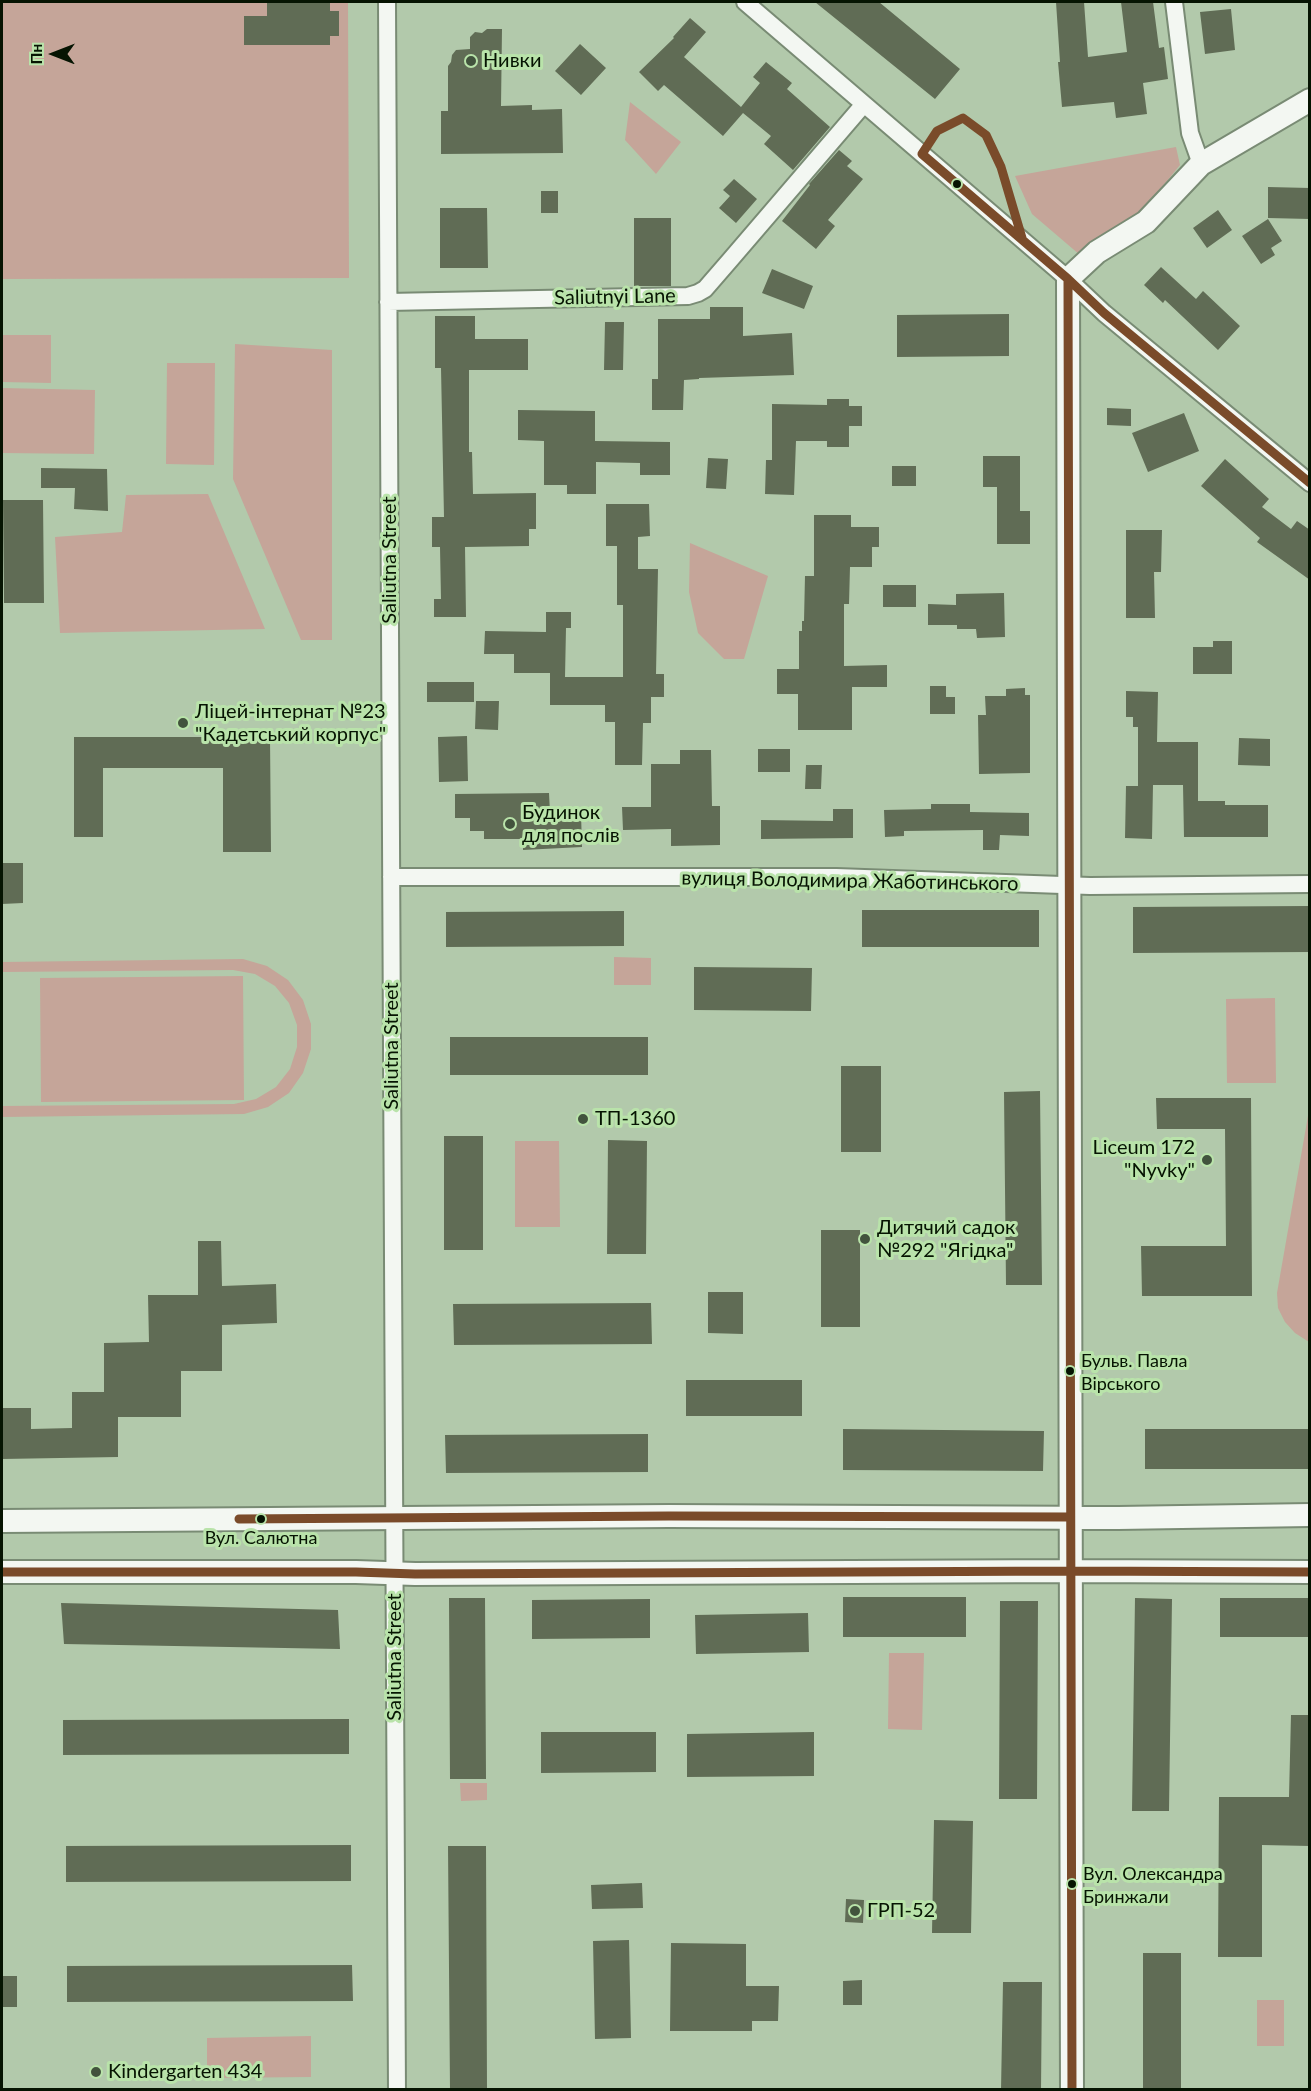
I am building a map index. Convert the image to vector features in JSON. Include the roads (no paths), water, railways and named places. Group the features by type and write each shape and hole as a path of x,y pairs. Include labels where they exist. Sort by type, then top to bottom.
{"street":[{"name":"Saliutna Street","path":"387,2 397,2090"},
{"path":"745,2 1068,279 1104,313 1310,483"},
{"path":"1174,2 1190,132 1202,164"},
{"path":"1072,2090 1068,279 1097,252 1146,222 1202,164 1310,100"},
{"name":"Saliutnyi Lane","path":"388,302 688,296 698,293 864,104"},
{"name":"вулиця Володимира Жаботинського","path":"391,877 836,877 1068,885 1310,884"},
{"path":"2,1521 394,1517 1310,1515"},
{"path":"2,1572 831,1574 1070,1571 1310,1572"}],"place":[{"name":"Нивки","path":"471,61"},
{"name":"Ліцей-інтернат №23 \"Кадетський корпус\"","path":"183,723"},
{"name":"Будинок для послів","path":"510,824"},
{"name":"ТП-1360","path":"583,1119"},
{"name":"Liceum 172 \"Nyvky\"","path":"1207,1160"},
{"name":"Дитячий садок №292 \"Ягідка\"","path":"865,1239"},
{"name":"Бульв. Павла Вірського","path":"1070,1371"},
{"name":"Вул. Салютна","path":"261,1519"},
{"name":"Вул. Олександра Бринжали","path":"1072,1884"},
{"name":"ГРП-52","path":"855,1911"},
{"name":"Kindergarten 434","path":"96,2072"}]}
